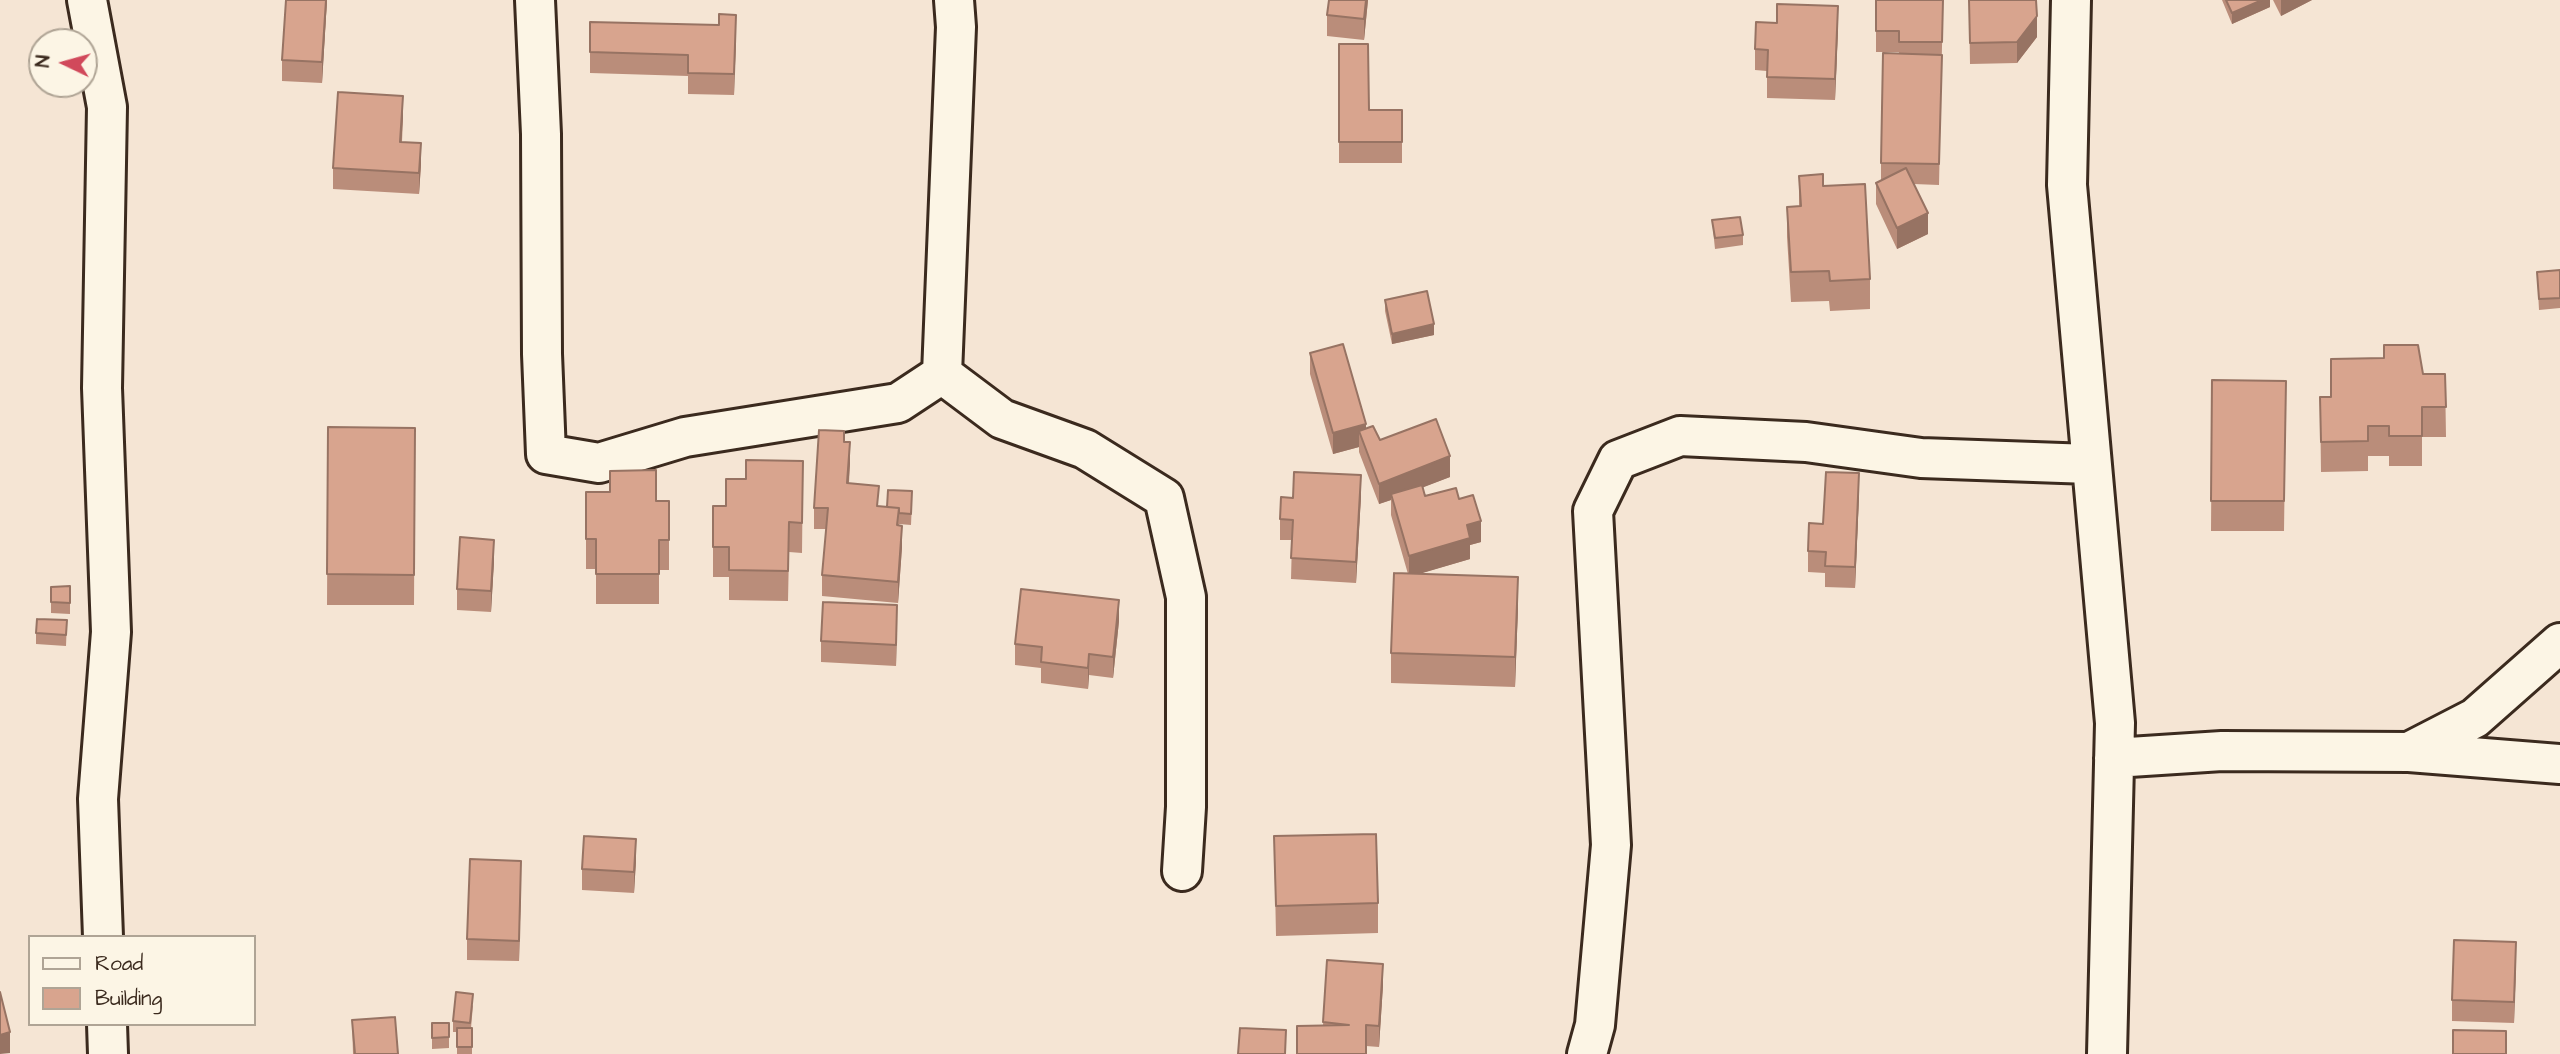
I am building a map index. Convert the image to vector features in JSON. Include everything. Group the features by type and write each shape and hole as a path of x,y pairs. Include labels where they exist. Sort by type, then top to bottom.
{"street":[{"path":"88,0 107,107 103,388 111,632 97,799 103,935"},
{"path":"535,0 541,134 542,354 546,454 598,463 685,437 898,402 942,374"},
{"path":"942,374 956,27 954,0"},
{"path":"2071,0 2067,185 2115,723 2107,1054"},
{"path":"942,374 1002,419 1085,449 1164,498 1186,597 1186,807 1182,872"},
{"path":"1587,1054 1595,1025 1611,845 1592,511 1618,460 1680,436 1806,442 1921,458 2090,464"},
{"path":"2409,752 2475,718 2560,643"},
{"path":"2114,758 2222,751 2409,752 2560,764"},
{"path":"107,1026 108,1054"}],"building":[{"path":"286,0 326,0 322,62 282,60"},
{"path":"1329,0 1366,0 1364,19 1327,15"},
{"path":"1876,0 1943,0 1942,42 1899,42 1899,31 1876,31"},
{"path":"1969,0 2036,0 2037,16 2017,42 1970,43"},
{"path":"2226,0 2262,0 2232,13"},
{"path":"1777,4 1838,6 1835,79 1767,77 1768,50 1755,49 1756,22 1777,23"},
{"path":"719,14 736,15 734,74 688,73 688,55 590,52 590,22 719,25"},
{"path":"1339,44 1368,44 1369,110 1402,110 1402,142 1339,142"},
{"path":"1883,53 1942,55 1939,164 1881,163"},
{"path":"338,92 403,96 400,142 421,143 419,173 333,168"},
{"path":"1906,168 1928,213 1897,228 1876,183"},
{"path":"1823,174 1823,186 1865,184 1870,279 1830,281 1829,271 1791,272 1787,207 1801,206 1799,176"},
{"path":"1740,217 1743,235 1715,238 1712,220"},
{"path":"2560,270 2560,298 2539,299 2537,272"},
{"path":"1427,291 1434,324 1392,334 1385,300"},
{"path":"1343,344 1366,424 1333,433 1310,353"},
{"path":"2384,345 2418,345 2423,374 2445,374 2446,407 2422,407 2422,436 2389,436 2389,426 2368,426 2368,441 2321,442 2320,397 2331,397 2331,359 2384,358"},
{"path":"2212,380 2286,381 2284,501 2211,501"},
{"path":"1436,419 1450,456 1379,484 1359,431 1373,426 1380,440"},
{"path":"328,427 415,428 414,575 327,574"},
{"path":"819,430 844,431 844,442 850,442 847,483 879,486 877,506 899,508 897,525 902,526 898,582 822,575 828,508 814,508"},
{"path":"746,460 803,461 802,523 789,522 788,571 729,570 729,547 713,547 713,506 726,506 726,479 746,479"},
{"path":"656,470 656,501 669,501 669,540 659,540 659,574 596,574 596,539 586,539 586,492 610,492 610,471"},
{"path":"1294,472 1361,475 1356,562 1291,558 1293,520 1280,519 1281,497 1293,498"},
{"path":"1826,472 1859,473 1855,567 1825,566 1826,552 1808,551 1809,523 1823,524"},
{"path":"1422,485 1425,496 1456,488 1459,499 1473,495 1481,521 1467,525 1470,538 1409,556 1391,494"},
{"path":"888,490 912,491 911,514 899,513 899,508 887,507"},
{"path":"460,537 494,540 491,591 457,589"},
{"path":"1394,573 1518,577 1515,657 1391,653"},
{"path":"70,586 70,603 51,602 51,587"},
{"path":"1021,589 1119,600 1113,657 1089,654 1088,668 1041,662 1042,647 1015,644"},
{"path":"823,602 897,605 896,645 821,641"},
{"path":"37,619 67,620 66,635 36,633"},
{"path":"1376,834 1378,903 1276,906 1274,836"},
{"path":"584,836 636,839 634,872 582,869"},
{"path":"470,859 521,861 519,941 467,939"},
{"path":"2454,940 2516,942 2514,1002 2452,1000"},
{"path":"1327,960 1383,964 1379,1026 1366,1025 1366,1054 1297,1054 1297,1026 1349,1025 1323,1022"},
{"path":"0,992 10,1032 0,1035"},
{"path":"456,992 473,994 470,1023 453,1021"},
{"path":"395,1017 398,1054 355,1054 352,1020"},
{"path":"432,1023 449,1023 449,1037 432,1038"},
{"path":"457,1028 472,1028 472,1047 457,1047"},
{"path":"1240,1028 1286,1030 1285,1054 1238,1054"},
{"path":"2453,1030 2506,1031 2506,1054 2453,1054"}]}
